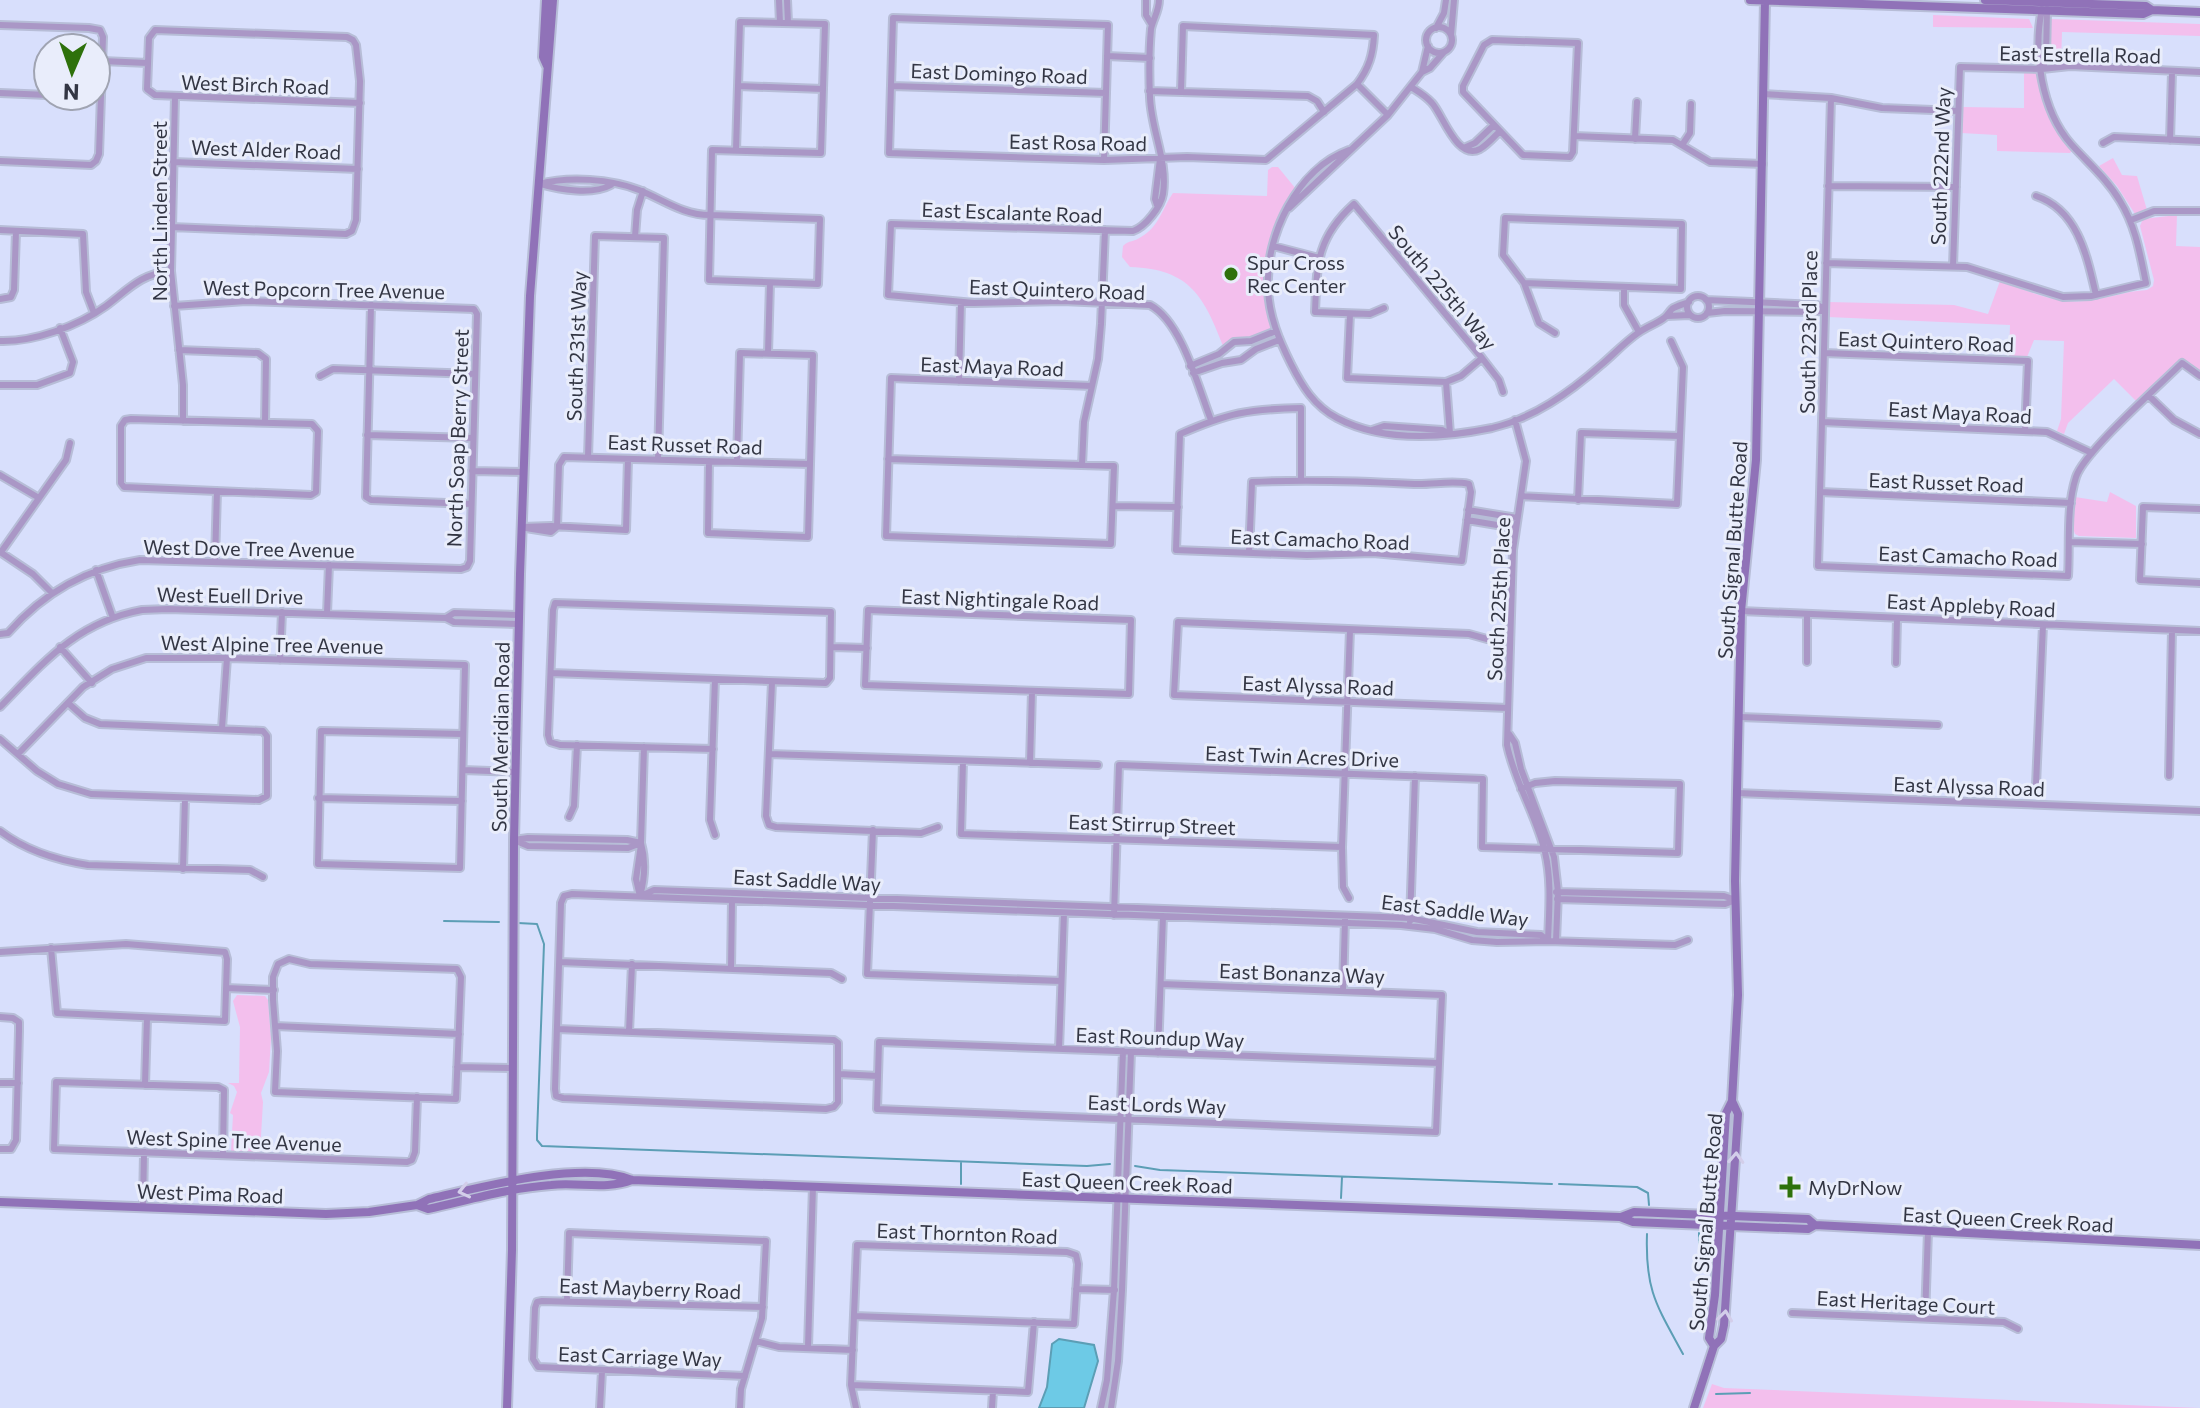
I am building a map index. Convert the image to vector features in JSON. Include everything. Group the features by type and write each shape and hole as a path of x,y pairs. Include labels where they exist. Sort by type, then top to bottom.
{"street":[{"name":"South Meridian Road","path":"546,0 543,57 547,67"},
{"name":"South Meridian Road","path":"507,1408 515,772 522,527 530,296 553,0"},
{"path":"779,0 784,23"},
{"path":"784,23 787,0"},
{"path":"1146,0 1146,15 1152,25"},
{"path":"1159,0 1159,10 1152,25 1149,91 1160,159"},
{"path":"1446,0 1444,13 1428,35 1422,72 1388,115 1349,150 1338,154 1307,181 1290,201 1273,246 1267,286 1277,335 1301,384 1321,407 1336,418 1384,433 1441,436 1496,427 1548,406 1639,332 1697,296 1760,307"},
{"path":"1422,72 1452,45 1454,0"},
{"path":"1750,0 1920,3 2143,14 2152,10 2200,12"},
{"name":"South Signal Butte Road","path":"1714,1346 1709,1338 1715,1295 1726,1113 1732,1101 1738,995 1736,900 1741,611 1756,460 1765,0"},
{"path":"1985,0 2044,8"},
{"path":"1826,263 1967,267 2048,294 2077,298 2146,283 2131,220 2107,182 2070,143 2047,102 2039,59 2044,8"},
{"path":"892,86 893,18 1108,25 1104,160"},
{"path":"539,184 552,180 602,181 643,191 680,210 710,215 820,219 818,284 709,280 710,215 712,150 821,153 825,24 740,22 736,150"},
{"path":"0,25 101,32"},
{"path":"1149,91 1308,96 1317,101 1324,112 1357,84 1368,68 1374,35 1183,26 1181,91"},
{"path":"1436,28 1445,29 1451,35"},
{"path":"112,61 148,63 151,33 155,30 347,37 356,45 360,103 356,220 352,231 346,234 171,227"},
{"path":"1486,42 1578,43 1572,155 1525,155 1497,128 1462,90 1486,42"},
{"path":"1428,46 1437,53 1444,52"},
{"path":"1107,56 1150,58"},
{"name":"West Birch Road","path":"148,63 147,89 150,93 175,97 360,103"},
{"name":"East Estrella Road","path":"1960,67 2042,69 2070,66 2200,72"},
{"name":"South 222nd Way","path":"1953,266 1960,67"},
{"path":"2170,140 2172,72"},
{"path":"1357,84 1388,115"},
{"path":"738,86 823,89"},
{"name":"East Domingo Road","path":"892,86 1106,93"},
{"name":"East Rosa Road","path":"892,86 889,153 1104,160 1187,157 1266,160 1324,112"},
{"path":"1411,87 1430,101 1448,131 1472,151 1480,149 1497,128"},
{"path":"0,93 32,94"},
{"path":"1763,94 1831,98 1882,108 1958,111"},
{"name":"North Linden Street","path":"175,97 171,271 183,421"},
{"name":"South 223rd Place","path":"1818,566 1831,98"},
{"path":"1635,139 1637,102"},
{"path":"1682,145 1690,133 1691,104"},
{"path":"0,161 91,165 96,161 100,112"},
{"path":"1574,136 1673,140 1712,163 1763,164"},
{"path":"2103,143 2114,137 2200,141"},
{"name":"East Escalante Road","path":"888,295 891,224 1133,231 1145,223 1157,205 1160,159"},
{"name":"West Alder Road","path":"173,162 358,169"},
{"path":"1828,186 1956,187"},
{"path":"643,191 637,210 635,237 664,238 658,459"},
{"path":"2036,196 2051,201 2079,235 2096,295"},
{"name":"South 225th Way","path":"1319,258 1327,235 1354,204 1482,358 1499,380 1503,392"},
{"path":"2131,220 2154,211 2200,211"},
{"path":"1524,283 1681,289 1682,224 1505,218 1503,255 1524,283 1539,323 1555,333"},
{"path":"0,230 83,234 86,292 94,313"},
{"path":"1082,465 1084,422 1098,359 1105,230"},
{"path":"0,299 11,297 14,290 16,231"},
{"name":"South 231st Way","path":"588,457 595,236 635,237"},
{"path":"1273,246 1319,258 1315,312 1370,314 1384,308"},
{"path":"0,341 41,337 94,313 147,275 171,271"},
{"path":"768,353 770,283"},
{"path":"1624,287 1624,305 1639,332"},
{"name":"East Quintero Road","path":"888,295 961,302 1150,305 1161,311 1172,325 1191,370"},
{"path":"1706,300 1707,313"},
{"name":"West Popcorn Tree Avenue","path":"174,306 246,301 474,309"},
{"path":"959,381 961,302"},
{"path":"1689,302 1690,315"},
{"path":"371,305 366,497 371,500 471,504"},
{"path":"1667,316 1690,315 1699,318 1707,313 1760,307 1817,305 1825,309"},
{"name":"North Soap Berry Street","path":"467,567 470,561 477,314 474,309"},
{"path":"1350,314 1347,378 1446,382 1461,376 1482,358"},
{"path":"0,385 37,385 70,373 73,368 60,328"},
{"path":"1191,370 1234,342 1277,335"},
{"path":"1191,370 1241,360 1277,335"},
{"path":"1521,496 1677,504 1683,367 1671,341"},
{"path":"1243,342 1247,346 1247,355"},
{"path":"1228,348 1235,360"},
{"path":"179,350 264,355 265,423"},
{"path":"709,461 708,533 808,537 813,355 740,353 737,462"},
{"name":"East Quintero Road","path":"1824,353 2028,361 2025,431"},
{"path":"2070,542 2071,503 2077,474 2092,453 2182,363 2200,376"},
{"path":"320,376 333,369 475,374"},
{"path":"1191,370 1211,420"},
{"name":"East Maya Road","path":"888,459 891,378 1092,386"},
{"path":"1446,382 1450,434"},
{"path":"2149,396 2174,420 2200,434"},
{"path":"1113,506 1178,507 1180,434 1211,420 1250,409 1301,408 1301,480"},
{"path":"125,420 183,421 312,424 317,427 316,492 311,495 124,487 121,483 121,426 125,420"},
{"name":"South 225th Place","path":"1515,420 1526,461 1515,528 1509,734 1515,743 1525,788 1548,849 1558,896 1552,941"},
{"name":"East Maya Road","path":"1822,422 2047,432 2092,453"},
{"path":"1578,500 1581,433 1680,436"},
{"path":"367,435 473,438"},
{"path":"52,593 33,574 0,552 66,460 70,443"},
{"name":"East Russet Road","path":"557,527 560,460 564,457 810,464"},
{"path":"522,527 538,525 626,530 628,459"},
{"path":"888,459 1082,465 1114,466 1111,544 886,536 888,459"},
{"path":"472,471 524,472"},
{"path":"0,475 39,498"},
{"path":"1249,553 1252,482 1460,482 1469,484 1471,492 1467,520 1515,528"},
{"path":"215,561 217,491"},
{"name":"East Russet Road","path":"1820,492 2071,503"},
{"name":"East Camacho Road","path":"1178,507 1176,550 1373,553 1462,561 1467,520"},
{"path":"2200,509 2143,507 2140,580 2200,583"},
{"path":"1468,510 1517,518"},
{"path":"1492,524 1494,514"},
{"name":"East Camacho Road","path":"1818,566 2068,576 2070,542 2142,544"},
{"name":"West Dove Tree Avenue","path":"2,634 52,593 96,570 140,560 467,567"},
{"path":"327,613 329,565"},
{"path":"96,570 113,618"},
{"path":"551,673 826,683 830,678 831,612 555,603 553,610 548,735 550,742 713,749"},
{"name":"West Euell Drive","path":"0,707 60,647 79,633 113,618 155,609 446,618 454,613 519,619"},
{"name":"East Nightingale Road","path":"867,648 868,610 1131,620 1129,694 1032,691"},
{"name":"East Appleby Road","path":"1741,611 2200,631"},
{"path":"280,660 282,612"},
{"path":"1807,614 1807,662"},
{"path":"1896,663 1897,618"},
{"name":"East Alyssa Road","path":"1350,630 1178,622 1174,695 1508,708"},
{"path":"2036,785 2043,625"},
{"path":"1349,898 1343,887 1342,847 1350,630 1469,634 1487,639"},
{"path":"2169,776 2172,630"},
{"path":"60,647 92,683"},
{"path":"832,647 867,648 865,685 1032,691 1030,763"},
{"name":"West Alpine Tree Avenue","path":"18,754 83,687 112,669 146,658 465,665 463,734"},
{"path":"222,728 227,658"},
{"path":"715,679 710,820 715,835"},
{"path":"772,682 766,816 769,825 921,833 938,827"},
{"path":"0,739 37,771 76,791 185,798 264,799 267,796 267,736 263,731 100,724 85,718 68,703"},
{"path":"1740,717 1938,725"},
{"path":"321,731 463,734 460,868 318,864 321,731"},
{"path":"569,817 574,806 577,745"},
{"path":"640,896 644,869 641,843 644,747"},
{"path":"769,754 1098,765"},
{"name":"East Stirrup Street","path":"963,761 961,834 1342,847"},
{"name":"East Twin Acres Drive","path":"1116,839 1119,765 1483,779 1482,847 1548,849"},
{"path":"463,770 515,772"},
{"path":"1410,922 1415,776"},
{"path":"1525,788 1555,781 1680,784 1678,853 1548,849"},
{"name":"East Alyssa Road","path":"1737,793 2200,811"},
{"path":"183,869 185,798"},
{"path":"318,798 462,801"},
{"path":"873,830 867,974 1061,981"},
{"path":"0,831 42,855 65,862 250,870 263,877"},
{"path":"1114,912 1116,839"},
{"path":"514,840 528,846 628,848 641,843"},
{"name":"South 225th Place","path":"1548,849 1552,941"},
{"name":"East Saddle Way","path":"560,962 561,903 564,896 572,894 1346,919 1541,935 1552,941 1675,945 1688,940"},
{"path":"1549,895 1724,896 1736,900"},
{"path":"731,969 732,897"},
{"path":"1059,1049 1064,910"},
{"path":"1158,1053 1163,913"},
{"path":"1343,991 1346,919"},
{"path":"0,952 51,948 126,944 225,952 225,1021 57,1013 51,948"},
{"path":"289,959 310,964 457,969 461,977 459,1034 456,1099 275,1092 277,1051 273,977 278,964 289,959"},
{"path":"557,1029 834,1040 838,1043 838,1102 826,1109 556,1096 555,1089 557,1029 560,962 831,973 842,979"},
{"path":"629,1032 632,964"},
{"name":"East Bonanza Way","path":"1161,984 1442,995 1439,1063"},
{"path":"226,988 274,990"},
{"path":"0,1017 19,1022 16,1140 11,1149 0,1149"},
{"path":"147,1018 145,1085 218,1087 224,1090 223,1155"},
{"path":"275,1026 459,1034"},
{"name":"East Roundup Way","path":"878,1076 879,1042 1439,1063"},
{"path":"1111,1408 1118,1361 1127,1052"},
{"name":"East Lords Way","path":"878,1076 877,1109 1436,1132 1439,1063"},
{"path":"457,1067 511,1068"},
{"path":"839,1074 878,1076"},
{"name":"West Spine Tree Avenue","path":"145,1085 56,1082 54,1149 407,1162 412,1160 417,1097"},
{"path":"0,1083 18,1083"},
{"name":"South Signal Butte Road","path":"1694,1408 1724,1325 1738,1114 1732,1101"},
{"path":"143,1207 144,1152"},
{"name":"East Queen Creek Road","path":"511,1179 619,1174 632,1180"},
{"name":"West Pima Road","path":"0,1202 326,1214 417,1205 429,1199 511,1179"},
{"name":"East Queen Creek Road","path":"511,1190 555,1184 618,1185 632,1180 1620,1217 1633,1222 1733,1220 1808,1229 1815,1225 2200,1245"},
{"path":"808,1347 813,1186"},
{"name":"West Pima Road","path":"417,1205 428,1209 511,1190"},
{"path":"1925,1318 1928,1231"},
{"path":"567,1301 569,1233 766,1241 763,1307 740,1408"},
{"name":"East Thornton Road","path":"854,1316 857,1245 1067,1252 1076,1255 1076,1289"},
{"path":"856,1408 851,1385 854,1316 1074,1324 1076,1289 1118,1290"},
{"path":"1101,1408 1118,1290"},
{"name":"East Mayberry Road","path":"536,1365 533,1359 537,1302 763,1307"},
{"name":"East Heritage Court","path":"1792,1313 2004,1322 2018,1329"},
{"path":"851,1385 1028,1392 1034,1322"},
{"path":"756,1341 779,1347 853,1350"},
{"name":"East Carriage Way","path":"536,1365 545,1368 745,1376"},
{"path":"600,1408 602,1371"},
{"path":"992,1408 993,1391"}],"shaded area":[{"path":"1933,15 2029,19 2033,28 1933,27"},
{"path":"2051,19 2200,24 2200,36 2062,32 2061,64 2050,65"},
{"path":"2024,73 2037,73 2049,115 2072,151 2070,153 1997,151 1997,135 1961,133 1962,107 2024,108"},
{"path":"2113,158 2122,175 2137,176 2147,210 2135,214 2099,166"},
{"path":"1278,167 1296,189 1276,224 1267,255 1266,288 1272,327 1224,348 1202,300 1192,289 1168,273 1130,267 1122,257 1123,246 1152,228 1173,193 1267,196 1268,170"},
{"path":"2177,215 2176,246 2200,247 2200,371 2187,361 2180,361 2137,402 2114,379 2068,423 2064,434 2057,431 2061,419 2064,341 2034,340 2027,357 2009,356 2010,325 1828,317 1828,302 1954,305 1988,314 2000,281 2063,301 2093,300 2147,290 2153,286 2154,280 2140,226 2143,219"},
{"path":"2110,492 2136,506 2136,538 2075,534 2075,497 2107,502"},
{"path":"237,995 265,996 268,1000 271,1038 269,1072 261,1093 260,1153 231,1151 233,1115 230,1113 237,1092 228,1083 239,1083 240,1027 233,1001"},
{"path":"1712,1384 1724,1388 2200,1408 1703,1408"}],"water":[{"path":"1059,1339 1094,1345 1098,1361 1084,1408 1039,1408 1047,1387 1052,1344"}],"waterway":[{"path":"444,921 499,922"},
{"path":"518,923 537,924 544,944 537,1135 542,1146 1087,1166 1110,1164"},
{"path":"961,1162 961,1184"},
{"path":"1135,1166 1160,1170 1552,1184"},
{"path":"1341,1198 1342,1177"},
{"path":"1559,1184 1637,1187 1648,1193 1649,1205"},
{"path":"1699,1233 1699,1245"},
{"path":"1647,1234 1648,1270 1654,1297 1683,1354"},
{"path":"1716,1394 1750,1393"}],"place":[{"name":"Spur Cross Rec Center","path":"1231,274"},
{"name":"MyDrNow","path":"1790,1187"}]}
